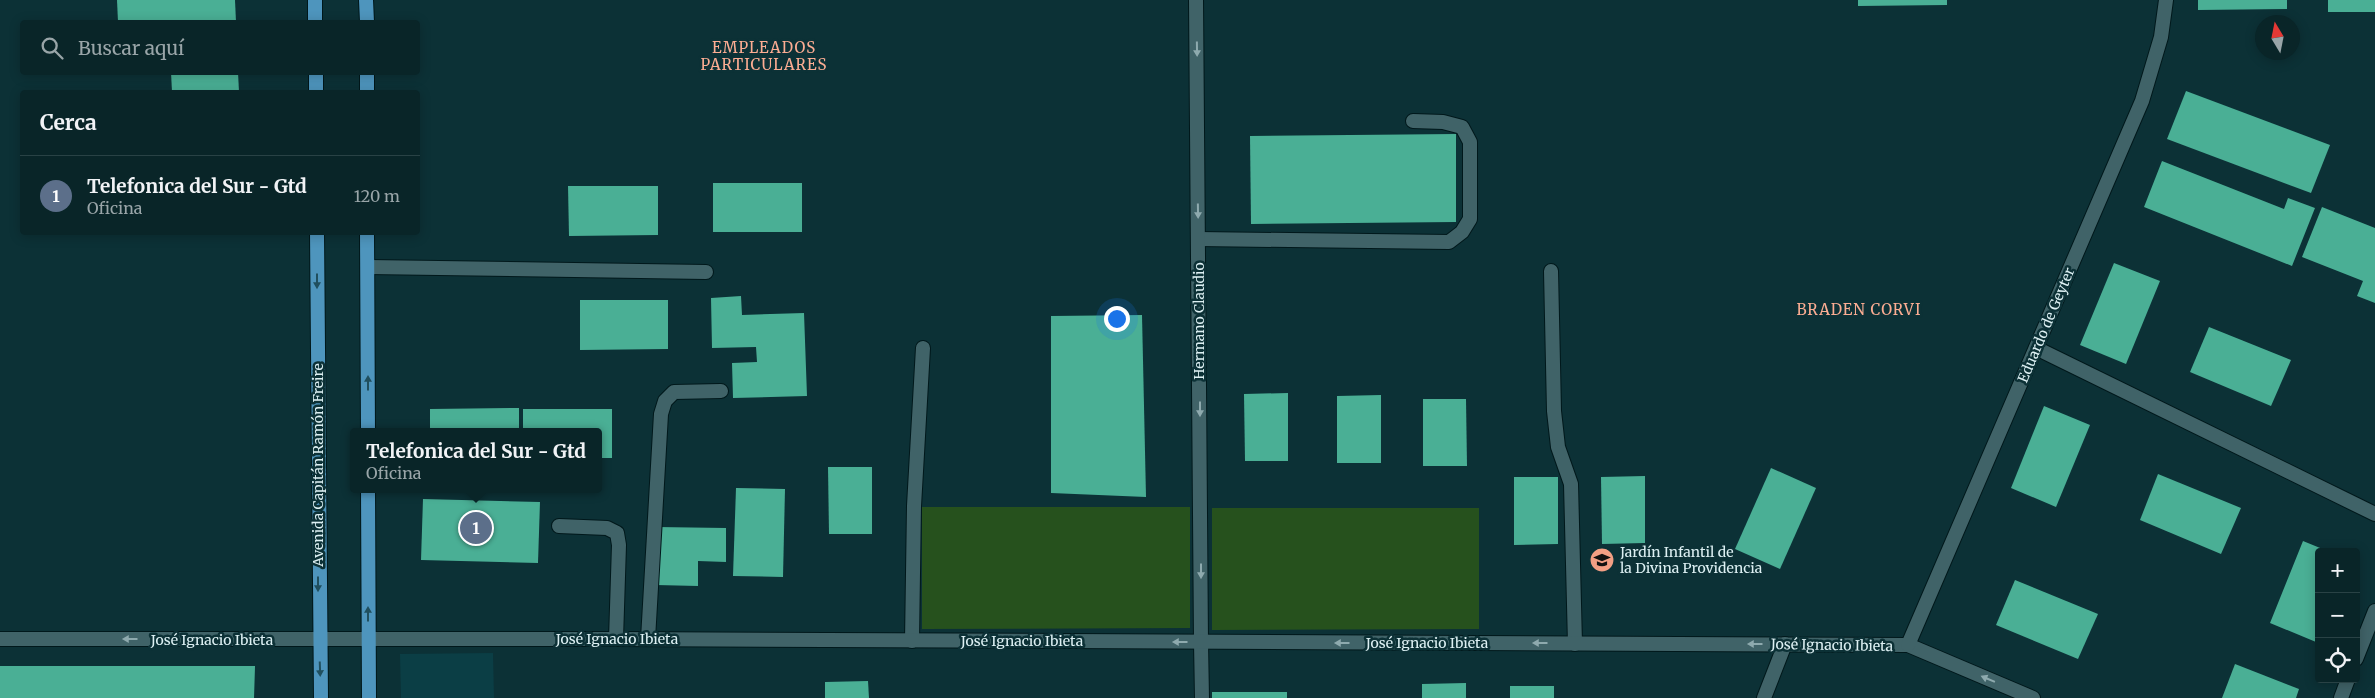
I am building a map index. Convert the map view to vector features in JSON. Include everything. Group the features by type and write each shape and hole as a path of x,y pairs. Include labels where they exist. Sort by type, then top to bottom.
{"main road":[{"path":"315,0 315,20"},
{"path":"366,0 366,20"},
{"path":"316,75 316,90"},
{"path":"367,75 367,90"},
{"name":"Avenida Capitán Ramón Freire","path":"316,235 321,698"},
{"path":"368,235 368,428"},
{"path":"368,493 369,698"}],"street":[{"name":"Hermano Claudio","path":"1196,0 1202,698"},
{"name":"Eduardo de Geyter","path":"1908,646 2142,101 2161,37 2166,0"},
{"path":"1198,239 1449,242 1462,232 1470,219 1470,142 1462,127 1443,122 1413,121"},
{"path":"368,267 706,272"},
{"path":"1551,271 1554,411 1558,447 1571,484 1575,644"},
{"path":"912,641 914,506 922,348"},
{"path":"2036,348 2375,514"},
{"path":"648,639 661,414 665,401 674,392 721,391"},
{"path":"558,526 607,528 618,533 620,545 616,639"},
{"path":"2360,649 2375,611"},
{"name":"José Ignacio Ibieta","path":"0,639 648,639 1908,646 2033,698"},
{"path":"1764,698 1785,644"},
{"path":"2341,698 2347,683"}],"shaded area":[{"path":"493,653 494,698 401,698 400,654"}],"green space":[{"path":"922,507 1190,507 1190,628 922,629"},
{"path":"1212,508 1479,508 1479,629 1212,630"}],"building":[{"path":"117,0 235,0 236,20 118,20"},
{"path":"1858,0 1947,0 1947,5 1858,6"},
{"path":"2198,0 2287,0 2287,9 2198,10"},
{"path":"2328,0 2375,0 2375,12 2328,12"},
{"path":"171,75 238,75 239,90 172,90"},
{"path":"2186,91 2330,145 2311,193 2167,139"},
{"path":"1456,134 1456,222 1251,224 1250,136"},
{"path":"2162,161 2284,209 2288,198 2315,208 2292,266 2144,207"},
{"path":"713,183 802,183 802,232 713,232"},
{"path":"568,186 658,186 658,235 569,236"},
{"path":"2322,207 2375,228 2375,303 2357,296 2363,281 2302,257"},
{"path":"2114,263 2160,281 2126,364 2080,345"},
{"path":"741,296 742,315 804,313 807,396 733,398 732,363 757,362 756,347 712,348 711,298"},
{"path":"580,300 668,300 668,349 580,350"},
{"path":"1142,315 1146,497 1051,493 1051,316"},
{"path":"2209,327 2291,360 2271,406 2190,372"},
{"path":"1288,393 1288,461 1245,461 1244,394"},
{"path":"1381,395 1381,463 1337,463 1337,396"},
{"path":"1423,399 1466,399 1467,466 1423,466"},
{"path":"2044,406 2090,425 2056,507 2011,488"},
{"path":"519,408 519,428 430,428 430,409"},
{"path":"523,409 612,409 612,458 602,458 602,428 523,428"},
{"path":"828,467 872,467 872,534 829,534"},
{"path":"1771,468 1816,488 1780,569 1735,549"},
{"path":"2158,474 2241,508 2221,554 2140,520"},
{"path":"1645,476 1645,543 1602,544 1601,477"},
{"path":"1514,477 1558,477 1558,544 1514,545"},
{"path":"736,488 785,489 783,577 733,576"},
{"path":"423,499 540,502 538,563 421,560"},
{"path":"657,527 726,528 726,562 698,561 698,586 656,585"},
{"path":"2303,541 2320,548 2315,548 2315,642 2270,623"},
{"path":"2015,580 2098,614 2078,659 1996,625"},
{"path":"2235,664 2299,689 2296,698 2222,698"},
{"path":"0,666 255,666 254,698 0,698"},
{"path":"868,681 869,698 825,698 825,682"},
{"path":"1466,683 1466,698 1422,698 1422,684"},
{"path":"1510,686 1554,686 1554,698 1510,698"},
{"path":"1212,692 1287,692 1287,698 1212,698"}],"place":[{"name":"Telefonica del Sur - Gtd","path":"476,528"},
{"name":"Jardín Infantil de la Divina Providencia","path":"1602,560"}],"district":[{"name":"EMPLEADOS PARTICULARES","path":"764,56"},
{"name":"BRADEN CORVI","path":"1859,310"}]}
